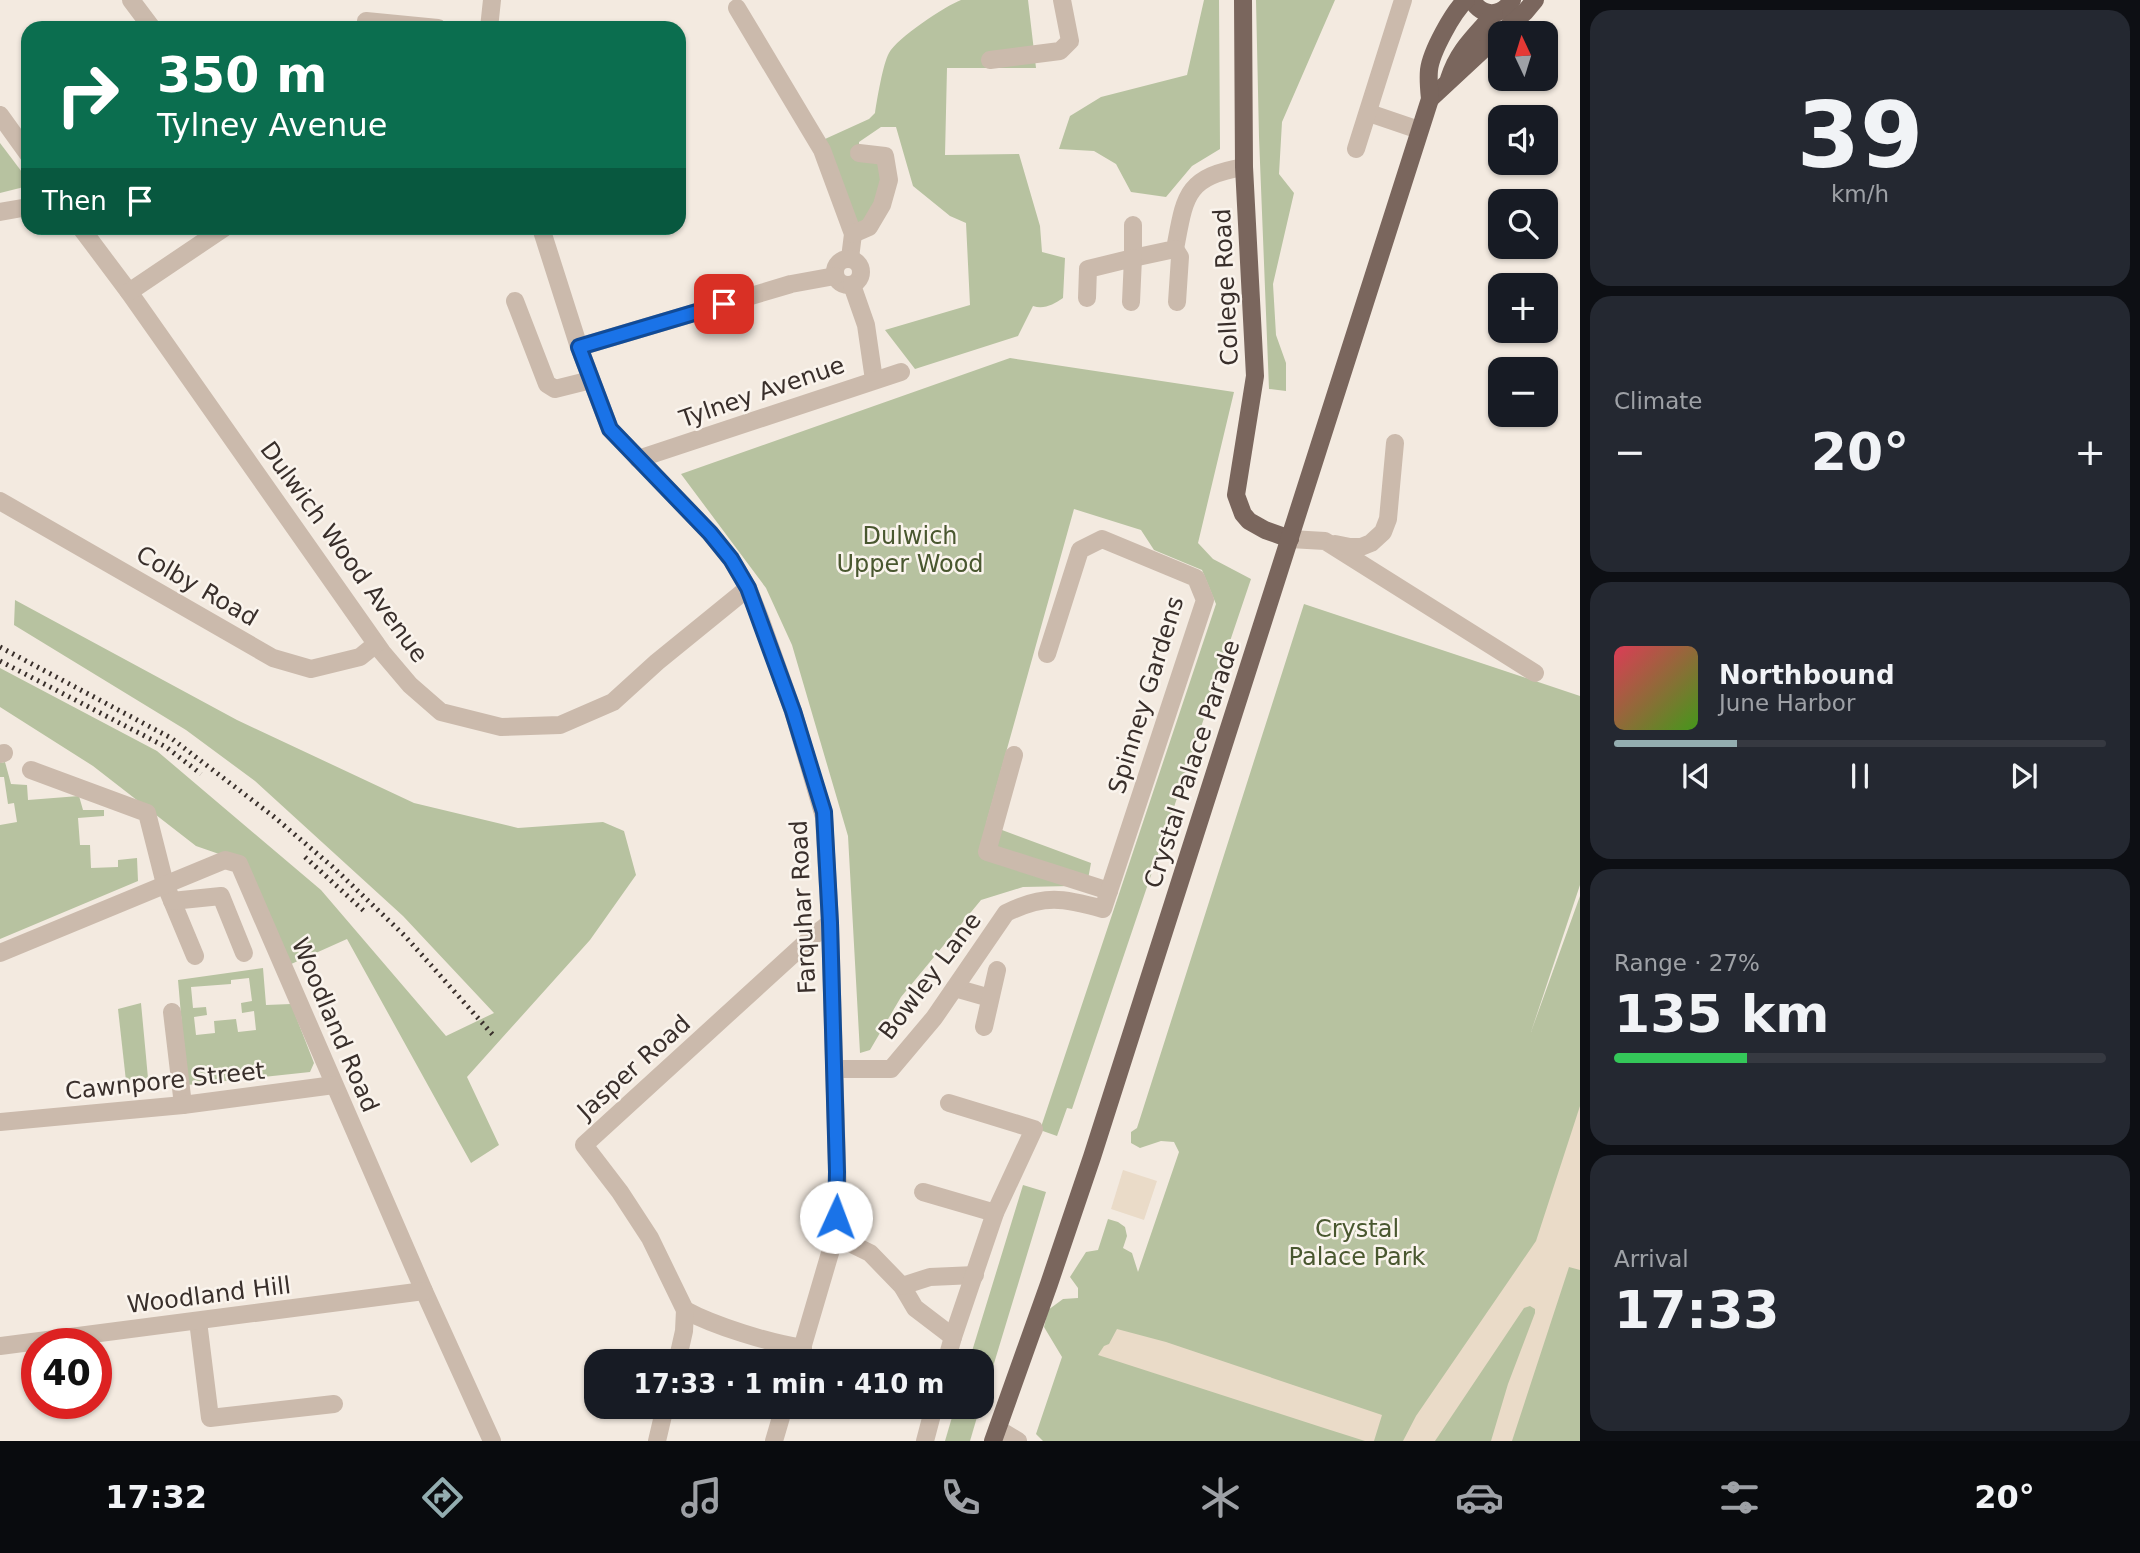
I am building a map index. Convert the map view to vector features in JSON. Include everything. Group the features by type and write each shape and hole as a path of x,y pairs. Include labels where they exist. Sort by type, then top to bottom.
{"main road":[{"name":"College Road","path":"1243,0 1244,167 1255,376 1236,495 1248,521 1290,539"},
{"path":"1469,0 1483,12 1494,14"},
{"name":"Crystal Palace Parade","path":"996,1435 1092,1157 1430,99 1429,67 1461,5 1469,0"},
{"path":"1448,82 1453,65 1468,42 1494,14 1508,7 1513,0"},
{"name":"Crystal Palace Parade","path":"1513,21 1535,0"},
{"name":"Crystal Palace Parade","path":"1430,99 1488,45"}],"street":[{"path":"131,0 147,21"},
{"path":"490,21 492,0"},
{"path":"990,60 1060,51 1070,41 1062,0"},
{"path":"1356,149 1403,0"},
{"path":"737,8 822,150 853,234 850,258"},
{"path":"1369,113 1419,130"},
{"path":"0,115 21,144"},
{"path":"853,234 869,227 882,205 889,180 886,156 859,153"},
{"path":"1177,302 1180,257 1175,249 1183,209 1192,188 1218,171 1244,167"},
{"path":"0,212 21,208"},
{"path":"1131,302 1133,225"},
{"name":"Dulwich Wood Avenue","path":"86,235 376,644 410,685 441,712 501,727 560,724 613,702 657,662 748,588"},
{"path":"129,292 214,235"},
{"name":"Farquhar Road","path":"543,235 579,347 610,429 710,533 731,559 748,588 793,711 824,812 838,1199 835,1236 801,1349"},
{"path":"1087,298 1088,269 1175,249"},
{"path":"850,258 859,264 862,273 852,285 842,284 835,276 836,265 850,258"},
{"path":"579,347 791,284 835,276"},
{"path":"852,285 866,325 874,380"},
{"path":"516,301 547,384 555,389 591,380"},
{"name":"Tylney Avenue","path":"638,459 901,372"},
{"path":"1290,539 1325,541 1350,547 1371,543 1383,532 1388,519 1395,443"},
{"name":"Colby Road","path":"0,501 274,658 311,668 360,657 376,644"},
{"name":"Spinney Gardens","path":"1047,654 1080,550 1101,539 1196,578 1205,600 1103,909"},
{"path":"1325,541 1535,673"},
{"path":"1014,755 987,852 1109,891"},
{"path":"31,770 147,813 165,884 195,956"},
{"name":"Woodland Road","path":"0,953 225,860 239,864 492,1441"},
{"path":"173,901 221,896 244,953"},
{"name":"Bowley Lane","path":"835,1069 891,1069 934,1018 1006,914 1042,899 1078,902 1103,909"},
{"name":"Jasper Road","path":"685,1310 650,1238 584,1145 830,923"},
{"path":"984,1027 997,970"},
{"path":"954,988 990,998"},
{"path":"172,1012 183,1105"},
{"name":"Cawnpore Street","path":"0,1122 183,1105 334,1085"},
{"path":"949,1103 1034,1129 995,1213 950,1349"},
{"path":"923,1192 995,1213"},
{"path":"835,1236 870,1253 902,1286 915,1308 953,1337"},
{"path":"902,1286 930,1277 975,1275"},
{"name":"Woodland Hill","path":"0,1346 424,1291"},
{"path":"680,1349 685,1310 787,1349"},
{"path":"198,1321 211,1418 334,1404"},
{"path":"657,1441 662,1419"},
{"path":"774,1441 780,1419"},
{"path":"925,1441 931,1419"},
{"path":"996,1435 1018,1441"}],"green space":[{"path":"961,0 1028,0 1036,68 947,68 945,155 1019,154 1040,226 1042,252 1065,258 1063,298 1045,307 1033,306 1018,336 915,369 885,330 970,305 966,223 950,216 913,186 896,127 881,127 859,142 859,152 885,156 882,205 853,234 825,139 869,119 875,113 880,82 889,53 901,39 922,23"},
{"path":"1204,0 1219,0 1220,149 1192,166 1166,197 1131,192 1116,164 1094,151 1059,149 1070,116 1101,97 1187,75"},
{"path":"1256,0 1335,0 1282,122 1279,174 1294,193 1273,284 1276,335 1286,363 1286,391 1269,389"},
{"path":"0,143 21,171 21,188 0,193"},
{"name":"Dulwich Upper Wood","path":"1010,358 1234,392 1198,543 1213,559 1251,579 1072,1109 1067,1108 1057,1136 1040,1130 1216,604 1202,570 1154,550 1141,530 1074,509 986,824 1091,863 1088,879 1071,886 1023,887 981,900 901,997 870,1050 860,1053 848,836 792,645 766,588 681,474"},
{"path":"15,600 237,720 414,803 518,828 603,822 624,831 636,875 590,940 467,1077 499,1145 471,1163 347,939 289,965 245,863 196,846 93,766 0,707 0,668 157,751 321,890 446,1036 494,1013 403,916 255,781 186,730 14,625"},
{"name":"Crystal Palace Park","path":"1304,604 1580,696 1580,885 1531,1032 1580,896 1580,1441 1043,1441 1036,1434 1062,1357 1044,1327 1048,1310 1063,1299 1078,1298 1078,1288 1070,1277 1086,1252 1098,1250 1108,1219 1125,1227 1127,1236 1123,1248 1132,1253 1138,1272 1179,1152 1174,1142 1161,1141 1140,1148 1131,1143 1131,1132 1137,1128"},
{"path":"5,762 11,784 27,785 28,800 79,796 83,810 104,810 104,816 78,818 80,845 90,845 91,868 118,867 118,860 137,858 138,881 0,939 0,825 17,822 14,803 8,804 4,777 0,777 0,763"},
{"path":"263,968 266,1005 291,1004 314,1063 310,1072 187,1085 178,980","holes":["249,978 252,1001 241,1003 242,1013 254,1011 256,1030 238,1032 236,1019 214,1021 215,1033 196,1035 194,1017 207,1015 206,1007 193,1008 191,987 231,984 231,980"]},
{"path":"141,1003 148,1078 126,1081 118,1009"},
{"path":"1023,1185 1046,1192 994,1363 994,1349 973,1349"},
{"path":"951,1419 976,1419 970,1441 945,1441"}],"shaded area":[{"path":"1580,1106 1580,1270 1569,1267 1512,1441 1491,1441 1508,1384 1535,1313 1535,1309 1530,1306 1524,1308 1435,1441 1403,1441 1416,1416 1536,1241"},
{"path":"1123,1170 1157,1181 1144,1220 1111,1209"},
{"path":"1117,1329 1166,1342 1382,1415 1374,1441 1365,1441 1098,1355 1104,1346 1109,1344"}],"railway":[{"path":"0,647 171,738 273,816 334,868 405,936 493,1035"},
{"path":"0,661 166,747 201,774"},
{"path":"305,857 364,911"}],"route":[{"path":"724,304 579,347 610,429 710,533 731,559 748,588 793,711 824,812 830,923 838,1199 836,1217"}]}
